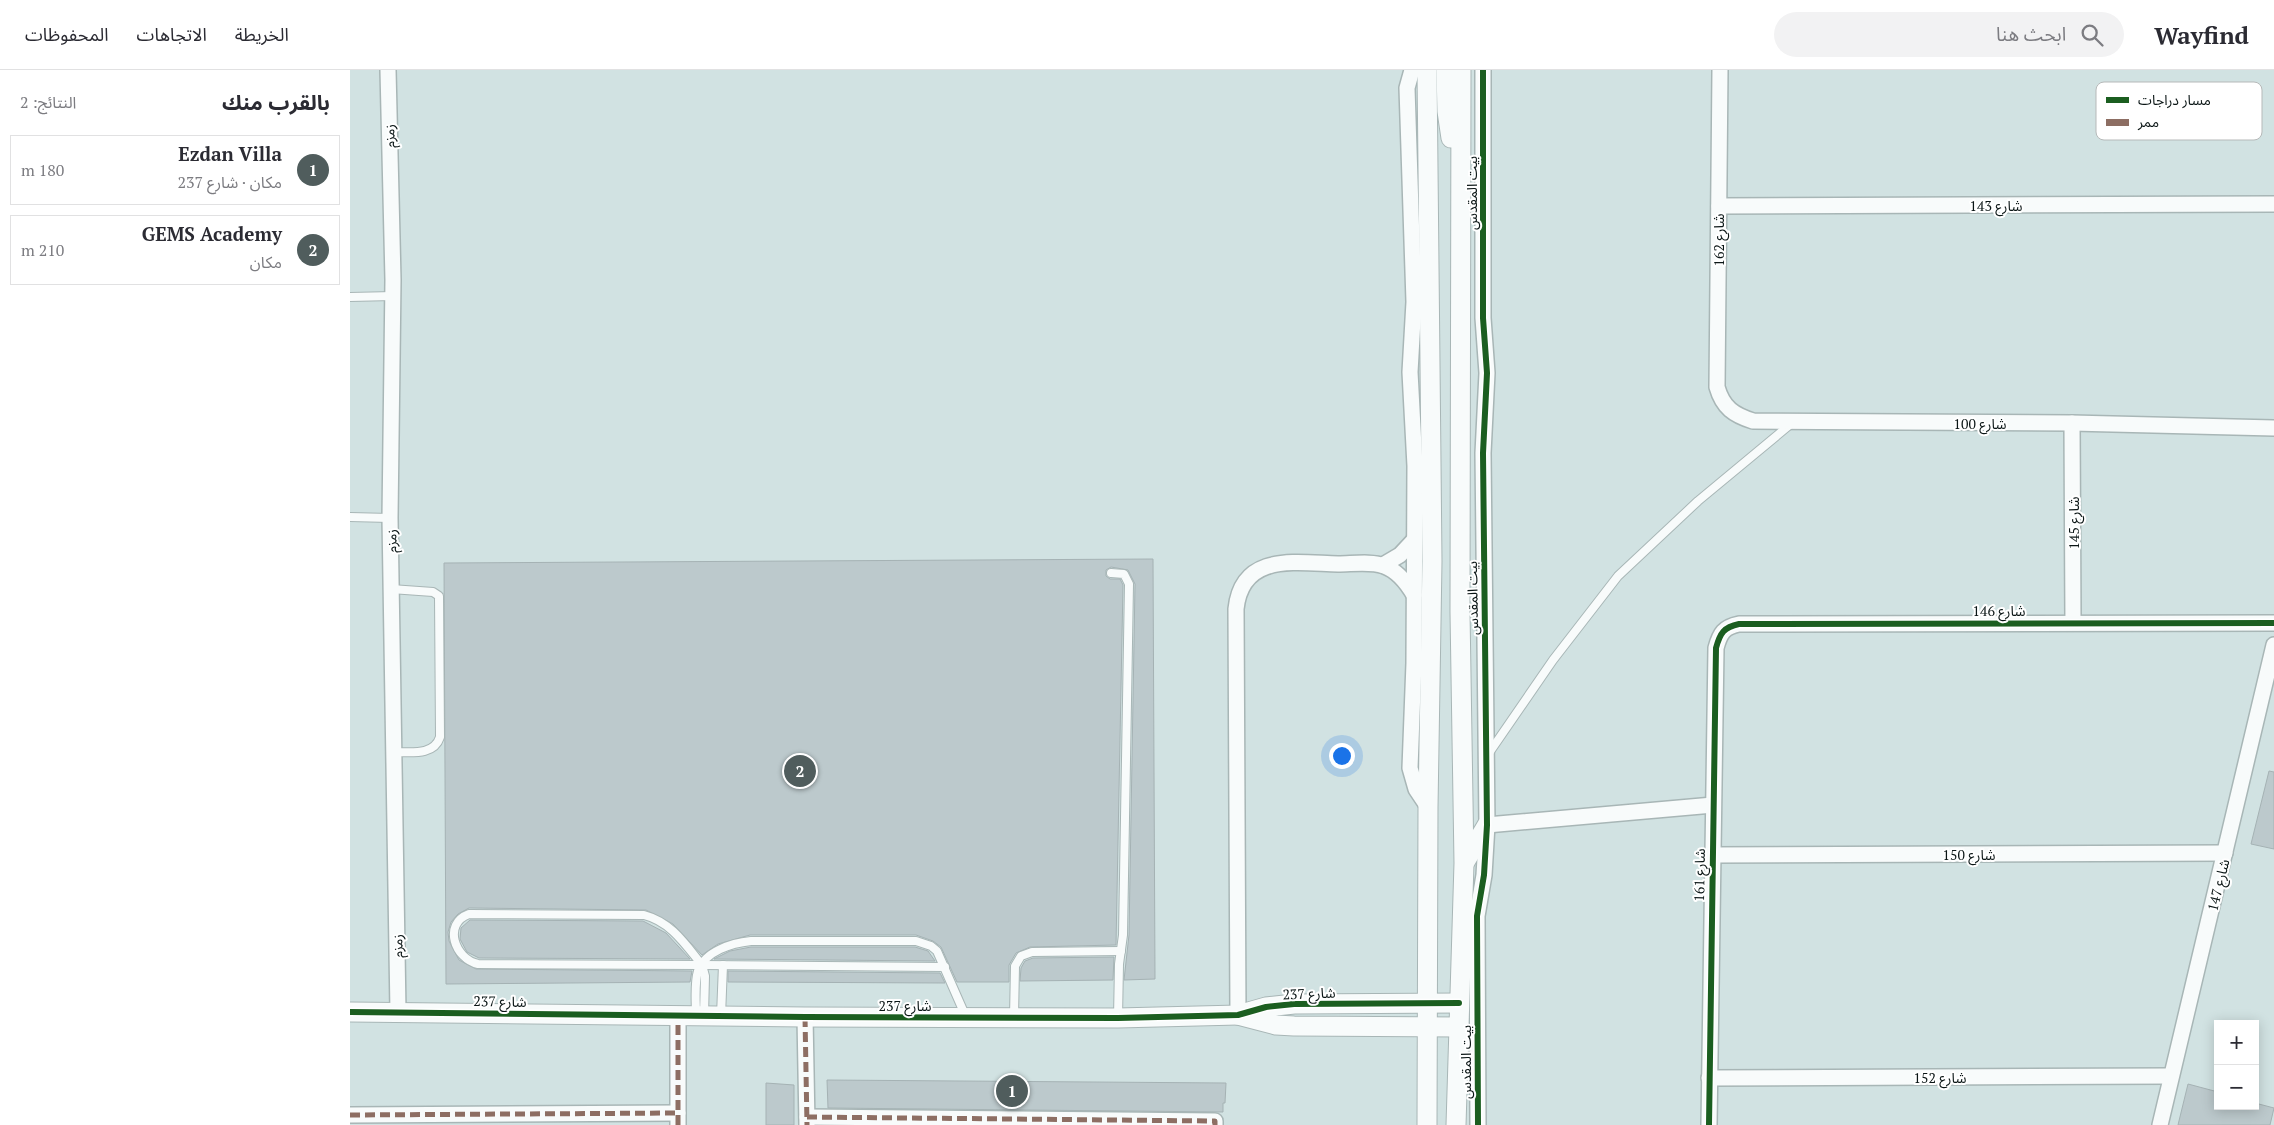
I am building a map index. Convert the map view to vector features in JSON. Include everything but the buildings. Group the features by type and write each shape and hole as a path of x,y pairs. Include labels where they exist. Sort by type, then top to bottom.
{"street":[{"name":"زمزم","path":"388,70 393,296 390,518 398,1012"},
{"path":"1412,70 1407,88 1414,302 1410,372 1414,466 1414,595 1410,768 1416,789 1428,807"},
{"path":"1427,70 1432,562 1428,807 1428,1125"},
{"path":"1446,70 1449,128 1460,181"},
{"name":"بيت المقدس","path":"1456,1125 1464,863 1460,612 1461,70"},
{"name":"بيت المقدس","path":"1478,1125 1477,916 1484,875 1486,825 1483,453 1486,373 1483,318 1483,70"},
{"name":"شارع 162","path":"1720,70 1717,387 1720,398 1727,408"},
{"name":"شارع 143","path":"1719,206 2274,204"},
{"name":"شارع 100","path":"1727,408 1738,416 1753,421 2072,423 2274,428"},
{"name":"شارع 100","path":"2237,426 2274,421"},
{"name":"شارع 145","path":"2072,423 2073,622"},
{"path":"1383,565 1400,554 1414,540"},
{"path":"1238,1015 1237,599 1247,580 1258,570 1272,564 1383,565 1400,576 1414,595"},
{"name":"شارع 146","path":"1725,629 1739,624 2274,623"},
{"name":"شارع 161","path":"1708,1125 1716,648 1720,635 1725,629"},
{"name":"شارع 147","path":"2160,1125 2274,645"},
{"path":"1464,863 1486,825 1712,805"},
{"name":"شارع 150","path":"1712,855 2226,853"},
{"name":"شارع 237","path":"350,1012 805,1018 1118,1018 1238,1015 1266,1007 1294,1004 1459,1003"},
{"name":"شارع 237","path":"1238,1015 1256,1021 1285,1026 1459,1027"},
{"path":"350,1114 678,1119 700,1016"},
{"path":"805,1018 807,1121 1215,1121 1215,1125"},
{"name":"شارع 152","path":"1709,1078 2171,1076"}],"lane":[{"path":"350,297 393,296"},
{"path":"1486,758 1552,660 1618,576 1698,500 1793,422"},
{"path":"350,517 390,518"},
{"path":"1111,573 1124,574 1129,584 1123,935 1118,1018"},
{"path":"391,589 433,592 439,596 440,737 437,745 430,751 394,752"},
{"path":"702,965 669,926 653,917 644,915 468,914 459,919 455,929 455,944 458,950 466,960 478,964 945,967"},
{"path":"700,1016 697,973 702,965 718,950 740,942 916,941 931,946 936,951 945,967 966,1017"},
{"path":"1014,1017 1015,966 1021,956 1032,952 1121,951"},
{"path":"700,1016 723,965"}],"marked path":[{"path":"678,1015 678,1125"},
{"path":"805,1017 807,1125"},
{"path":"350,1115 678,1113"},
{"path":"807,1117 1215,1121 1215,1125"}],"cycle path":[{"path":"1478,1125 1477,916 1484,875 1487,825 1483,453 1487,373 1483,318 1483,70"},
{"path":"1709,1125 1716,648 1719,638 1726,629 1739,624 2274,623"},
{"path":"350,1012 1118,1018 1238,1015 1266,1007 1294,1004 1459,1003"}],"place":[{"name":"GEMS Academy","path":"800,771"},
{"name":"Ezdan Villa","path":"1012,1091"}]}
